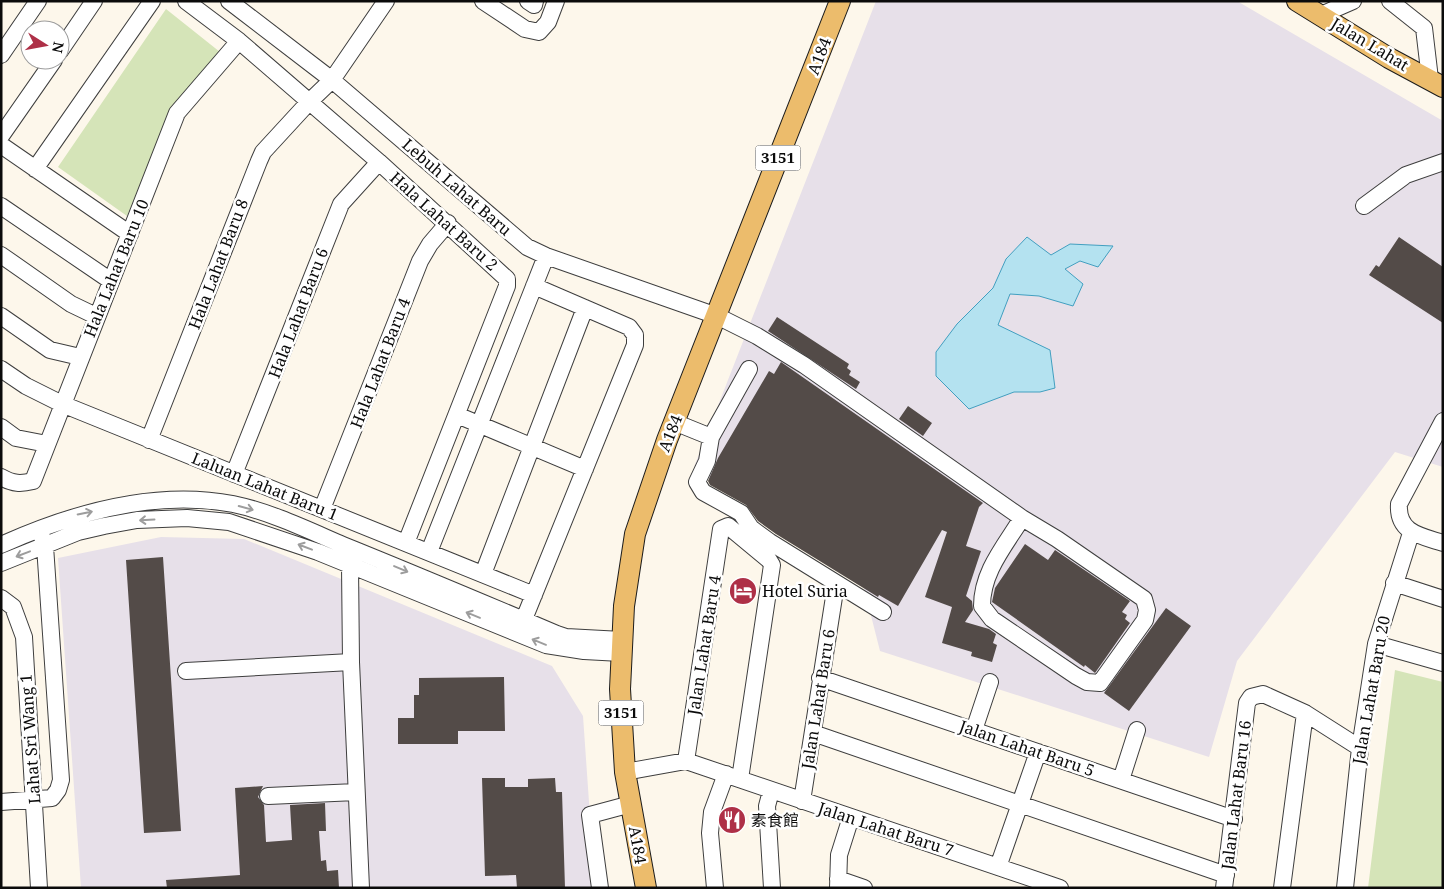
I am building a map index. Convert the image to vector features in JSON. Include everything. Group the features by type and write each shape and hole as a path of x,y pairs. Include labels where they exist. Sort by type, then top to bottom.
{"main road":[{"name":"A184","path":"646,888 626,772 620,697 624,606 635,534 652,478 840,1"},
{"name":"Jalan Lahat","path":"1297,1 1378,51 1436,83"}],"street":[{"path":"1,55 38,1"},
{"path":"70,36 94,1"},
{"path":"36,169 152,1"},
{"name":"Hala Lahat Baru 2","path":"186,1 239,41 379,162 448,223 507,279 507,286 406,543"},
{"name":"Lebuh Lahat Baru","path":"229,1 332,80 527,247 546,256 717,316 757,336 804,365 1022,518 1057,539 1144,599 1148,610 1145,620 1100,683 1087,682 1076,676 992,619 982,606 982,589 986,574 1022,518"},
{"name":"Hala Lahat Baru 8","path":"149,440 263,152 332,80 386,1"},
{"path":"483,1 524,29 539,32 548,22 556,1"},
{"path":"528,1 534,5 535,1"},
{"path":"1321,15 1354,1"},
{"path":"1390,1 1424,28 1436,83"},
{"name":"Hala Lahat Baru 10","path":"1,478 11,482 33,481 177,113 239,41"},
{"path":"1,136 47,70"},
{"path":"1,145 130,234"},
{"name":"Hala Lahat Baru 6","path":"234,474 341,204 379,162"},
{"path":"1364,206 1406,175 1443,162"},
{"path":"1,206 110,281"},
{"name":"Hala Lahat Baru 4","path":"322,509 422,256 448,223"},
{"path":"1,255 72,304 96,316"},
{"path":"429,552 546,256"},
{"path":"521,626 635,345 635,335 629,327 534,286"},
{"path":"483,574 585,308"},
{"path":"1,316 50,350 80,358"},
{"name":"Laluan Lahat Baru 1","path":"1,369 26,386 62,404 534,595"},
{"path":"749,369 711,437 707,461 696,482 702,492 741,513 752,528 770,542 883,612"},
{"path":"457,415 585,469"},
{"path":"1443,421 1399,504 1398,512 1411,533 1443,543"},
{"path":"674,422 711,437"},
{"path":"1,427 16,438 47,444"},
{"path":"1,545 38,528 77,515 139,504 189,500 232,504 256,511 356,550 521,626"},
{"path":"1,563 78,532 137,520 186,518 229,522 252,528 350,566 521,626 566,637 622,647"},
{"name":"Jalan Lahat Baru 4","path":"686,761 721,529 728,526 769,560 772,565 733,777"},
{"path":"1,802 52,798 58,790 60,780 45,546 38,528"},
{"name":"Jalan Lahat Baru 20","path":"1345,888 1360,748 1376,644 1411,533"},
{"path":"356,550 350,566 351,662 361,888"},
{"path":"1394,584 1443,599"},
{"name":"Jalan Lahat Baru 6","path":"802,802 834,597"},
{"name":"Lahat Sri Wang 1","path":"1,598 13,607 24,637 40,888"},
{"path":"1376,644 1443,663"},
{"path":"186,671 351,662"},
{"name":"Jalan Lahat Baru 5","path":"820,678 1234,820"},
{"path":"974,730 990,682"},
{"name":"Jalan Lahat Baru 16","path":"1225,882 1247,703 1251,697 1264,694 1305,713"},
{"path":"1282,888 1305,713 1360,748"},
{"path":"1121,780 1137,730"},
{"path":"813,733 1020,804 1225,882"},
{"path":"998,867 1038,752"},
{"name":"Jalan Lahat Baru 7","path":"626,772 686,761 802,802 1060,888"},
{"path":"714,888 710,833 712,812 733,777"},
{"path":"771,791 767,806 772,888"},
{"path":"268,796 356,792"},
{"path":"600,888 590,815 631,804"},
{"path":"851,817 839,855 838,883 864,888"}],"shaded area":[{"path":"876,1 1237,1 1443,121 1443,467 1395,452 1237,661 1209,757 880,651 863,584 694,467"},
{"path":"161,537 244,539 552,666 583,716 595,888 81,888 58,558"}],"green space":[{"path":"166,9 220,52 172,106 127,216 58,167"},
{"path":"1395,670 1443,682 1443,888 1368,888"}],"water":[{"path":"1027,237 1051,255 1070,244 1113,246 1098,267 1080,261 1065,269 1083,284 1073,306 1039,296 1010,294 998,325 1050,350 1055,388 1040,392 1014,392 969,409 936,376 936,352 957,324 993,288 1006,259"}],"building":[{"path":"1399,237 1443,267 1443,323 1369,275 1376,265 1379,267"},
{"path":"777,317 849,364 847,368 851,371 849,375 860,382 856,389 768,331"},
{"path":"781,362 983,503 979,507 966,546 981,551 966,596 972,601 973,610 965,622 989,629 996,634 993,643 997,645 992,662 971,656 972,652 942,643 952,607 925,597 947,532 942,530 898,606 879,595 878,597 776,534 758,521 746,505 710,485 708,481 718,458 769,371 774,374"},
{"path":"908,406 932,423 923,436 899,419"},
{"path":"1025,544 1048,560 1055,550 1130,601 1122,612 1127,615 1125,619 1130,623 1095,673 992,602 995,588"},
{"path":"163,557 181,831 144,833 126,560"},
{"path":"1166,608 1191,626 1129,711 1104,693"},
{"path":"504,677 505,731 458,731 458,744 398,744 398,718 414,718 414,695 419,695 419,678"},
{"path":"482,778 505,778 505,787 528,787 528,779 555,778 556,792 562,792 565,888 517,888 516,875 485,876"},
{"path":"263,786 258,797 264,805 266,842 292,840 290,805 325,803 326,831 319,831 321,861 326,860 327,871 338,870 339,888 167,888 166,880 240,875 235,788"}],"place":[{"name":"Hotel Suria","path":"743,591"},
{"name":"素食館","path":"732,820"}]}
